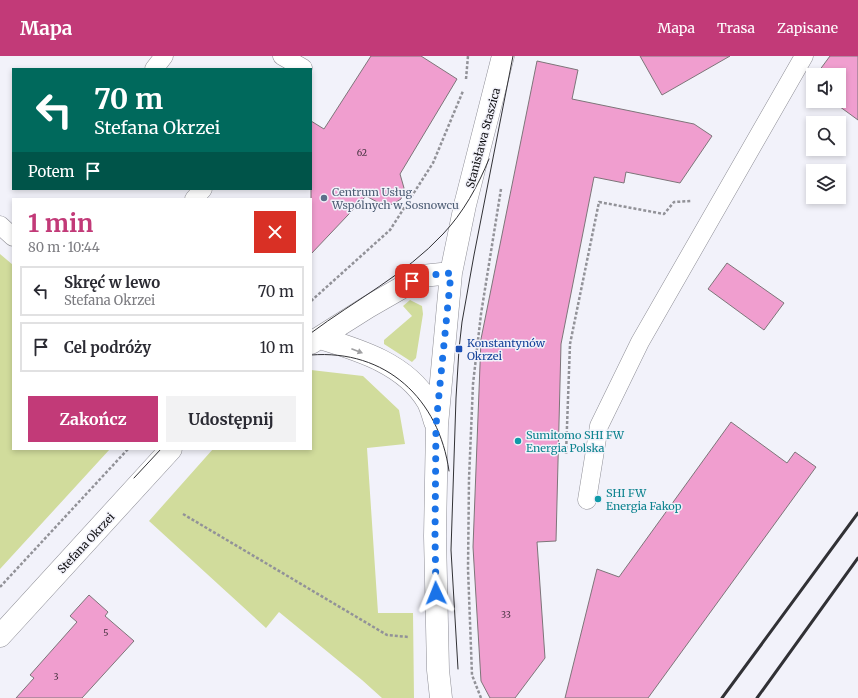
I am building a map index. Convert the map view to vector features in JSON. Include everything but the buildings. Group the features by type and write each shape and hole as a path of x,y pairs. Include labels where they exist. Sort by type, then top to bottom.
{"street":[{"name":"Stanisława Staszica","path":"441,698 438,670 435,536 436,425 451,273 465,206 504,56"},
{"path":"316,340 368,307 422,276 451,273"},
{"path":"316,340 372,357 398,370 416,386 428,402 436,425"},
{"name":"Stefana Okrzei","path":"0,636 171,450"}],"lane":[{"path":"155,68 164,56"},
{"path":"282,56 303,68"},
{"path":"587,500 599,426 640,342 804,56"},
{"path":"195,198 202,190"},
{"path":"0,225 12,236"}],"path":[{"path":"466,83 468,56"},
{"path":"312,300 390,230 434,163 463,90"},
{"path":"481,698 472,675 468,569 472,400 481,314 501,185"},
{"path":"565,459 570,344 599,202 664,214 674,202 692,201"},
{"path":"0,587 127,450"},
{"path":"183,514 387,635 410,637"}],"green space":[{"path":"0,254 12,264 12,450 109,450 0,569"},
{"path":"410,300 422,306 423,314 416,358 412,362 384,344 384,340 412,316 403,306"},
{"path":"312,370 363,376 399,410 405,444 367,448 378,613 413,613 414,698 382,698 279,612 266,628 149,521 212,450 312,450"}],"tram line":[{"path":"458,669 451,550 459,349 462,322 474,255 513,56"},
{"path":"312,332 396,275 428,249 457,217 475,189 489,159"},
{"path":"312,355 338,355 363,360 385,370 404,384 421,401 434,422 443,445 449,471"},
{"path":"134,478 160,450"}],"railway":[{"path":"722,698 858,513"},
{"path":"757,698 858,558"}],"place":[{"name":"Centrum Usług Wspólnych w Sosnowcu","path":"324,198"},
{"name":"Konstantynów Okrzei","path":"459,349"},
{"name":"Sumitomo SHI FW Energia Polska","path":"518,441"},
{"name":"SHI FW Energia Fakop","path":"598,499"}],"route":[{"path":"412,281 422,276 451,273 436,425 436,593"}]}
